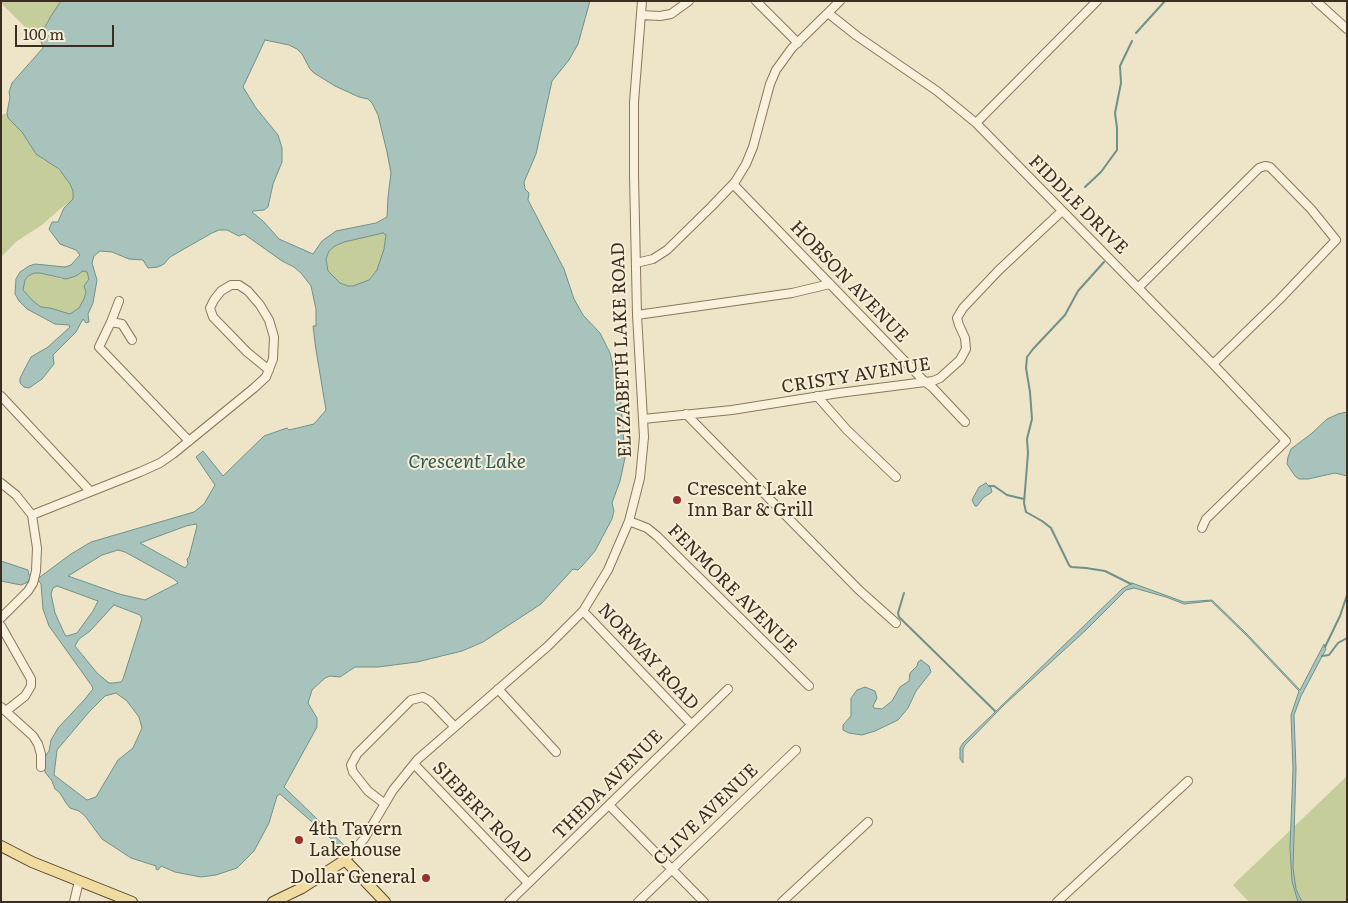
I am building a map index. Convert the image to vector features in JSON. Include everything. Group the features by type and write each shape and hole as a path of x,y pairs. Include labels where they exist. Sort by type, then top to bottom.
{"main road":[{"path":"1,846 32,862 132,902"},
{"path":"273,902 302,888 345,860 385,902"}],"street":[{"name":"ELIZABETH LAKE ROAD","path":"345,860 366,835 396,786 414,764 454,726 561,634 583,610 608,570 629,521 637,493 642,464 643,418 637,315 634,120 642,1"},
{"path":"641,15 660,16 671,14 689,1"},
{"path":"756,1 798,42"},
{"path":"636,264 653,259 667,250 733,184 746,164 753,147 773,77 782,61 798,42 840,1"},
{"path":"976,123 1097,1"},
{"path":"1316,1 1347,29"},
{"name":"FIDDLE DRIVE","path":"828,13 857,36 937,91 976,123 1286,441 1206,519 1202,528"},
{"path":"1138,288 1259,168 1270,167 1311,209 1336,240 1213,364"},
{"name":"HOBSON AVENUE","path":"733,184 965,422"},
{"name":"CRISTY AVENUE","path":"643,418 732,410 817,396 925,382 940,378 960,360 966,349 965,338 957,318 963,308 1062,211"},
{"path":"637,315 792,293 830,284"},
{"path":"32,514 160,463 266,378 269,370 273,359 274,337 269,320 260,305 248,291 239,285 231,285 221,291 216,297 210,308 213,316 247,352 269,370"},
{"path":"119,301 99,347 189,441"},
{"path":"111,322 122,324 132,340"},
{"path":"1,396 90,491"},
{"path":"817,396 896,478"},
{"path":"686,414 859,590 896,623"},
{"path":"1,484 16,495 32,514 37,536 34,578 28,591 1,618"},
{"name":"FENMORE AVENUE","path":"629,521 643,526 657,536 809,686"},
{"name":"NORWAY ROAD","path":"583,610 691,724"},
{"path":"1,626 31,679 31,686 25,696 4,709 33,736 41,754 41,767"},
{"path":"498,689 556,752"},
{"name":"THEDA AVENUE","path":"509,902 728,689"},
{"path":"385,804 368,791 353,772 351,765 357,754 411,700 423,697 430,701 454,726"},
{"name":"CLIVE AVENUE","path":"638,902 796,750"},
{"name":"SIEBERT ROAD","path":"414,764 528,883"},
{"path":"1057,902 1188,781"},
{"path":"609,805 704,902"},
{"path":"782,902 868,822"},
{"path":"74,902 79,881"}],"green space":[{"path":"1,1 61,1 45,26 42,44"},
{"path":"7,113 8,118 22,132 36,154 49,161 67,178 74,196 71,201 42,225 17,241 1,257 1,115"},
{"path":"382,233 386,235 384,249 377,270 369,280 348,286 340,283 328,271 326,259 329,251 335,246"},
{"path":"84,270 87,272 89,279 84,286 86,292 84,299 79,308 70,314 41,307 23,291 25,280 34,273 61,279"},
{"path":"1347,776 1347,902 1249,902 1233,885"}],"water":[{"name":"Crescent Lake","path":"61,1 590,1 578,44 569,60 552,81 536,154 524,182 525,189 529,193 528,200 564,269 574,299 583,315 600,333 610,353 621,403 625,458 620,481 612,503 614,511 612,519 595,551 578,570 573,569 541,604 483,642 462,651 417,662 378,667 355,667 340,677 330,676 325,678 312,690 308,703 317,718 317,727 284,787 345,846 343,849 280,794 277,796 269,823 254,851 237,868 216,875 201,877 175,872 161,866 158,870 156,866 131,858 102,839 85,816 79,811 70,808 45,772 44,758 49,751 51,740 58,728 93,689 49,626 43,609 41,584 39,581 29,579 28,582 21,585 1,581 1,561 28,570 29,575 40,577 91,542 194,512 204,504 215,485 196,457 203,451 223,476 264,436 287,428 289,430 314,424 326,410 313,326 316,326 316,309 311,286 294,267 282,261 244,234 239,236 227,230 219,230 212,233 170,257 164,264 158,267 148,268 143,260 129,259 112,252 100,251 94,256 92,263 97,280 93,303 88,314 89,322 86,323 83,319 76,332 53,355 54,364 42,379 29,388 24,387 20,383 20,378 31,357 48,347 70,327 69,325 55,324 27,309 15,294 16,279 20,272 29,266 35,264 65,267 71,265 80,255 76,250 60,244 49,229 52,222 58,222 64,208 73,199 73,191 70,184 59,169 36,154 22,132 8,118 7,113 12,83 43,48 41,34","holes":["265,40 289,45 297,49 314,73 335,86 368,99 378,115 391,173 387,217 376,223 336,231 322,241 313,254 279,239 252,212 264,210 268,207 273,184 282,162 282,148 278,135 256,108 243,87","383,233 386,235 384,249 377,270 369,280 353,286 340,283 328,271 326,259 329,251 344,242","83,271 87,272 89,279 84,286 86,292 84,299 79,308 70,314 41,307 23,290 25,280 34,273 66,279 76,276","196,524 197,526 187,559 188,564 185,568 140,543 186,526","118,550 125,552 178,583 145,600 119,594 68,576 102,555","57,586 98,601 77,633 67,636 55,613 51,594 53,588","114,605 140,615 142,619 121,682 109,683 97,673 75,646 79,639 90,631","116,693 127,701 139,717 142,728 133,748 118,760 96,797 87,800 54,775 57,750 105,696"]},
{"path":"1347,412 1347,476 1335,473 1299,479 1295,476 1287,464 1291,449 1327,419"},
{"path":"986,483 992,492 975,506 972,500 979,487"},
{"path":"1132,583 1184,602 1212,600 1300,690 1324,644 1326,649 1301,696 1294,715 1296,769 1293,868 1296,889 1302,902 1298,902 1292,881 1290,848 1293,769 1291,715 1299,691 1211,601 1184,604 1134,588 1126,590 1086,630 1004,705 965,745 963,749 963,763 960,759 960,748 963,743 1122,589"},
{"path":"921,660 929,666 931,672 916,691 908,708 898,720 862,735 843,730 843,725 851,716 851,698 857,690 865,687 875,691 877,698 873,706 874,708 882,709 892,701 900,687 909,681 910,673"}],"waterway":[{"path":"1136,33 1165,1"},
{"path":"1085,187 1101,172 1117,150 1115,113 1121,83 1120,66 1132,41"},
{"path":"1104,262 1078,291 1065,315 1027,357 1026,368 1032,419 1027,439 1028,453 1024,503 1026,512 1051,528 1071,567 1105,571 1131,584"},
{"path":"989,486 994,486 1007,495 1024,499"},
{"path":"904,593 898,613 899,617 995,711"},
{"path":"1325,647 1340,616 1347,595"},
{"path":"1322,656 1329,655 1338,643 1347,638"}],"place":[{"name":"Crescent Lake Inn Bar & Grill","path":"677,500"},
{"name":"4th Tavern Lakehouse","path":"299,840"},
{"name":"Dollar General","path":"426,878"}]}
